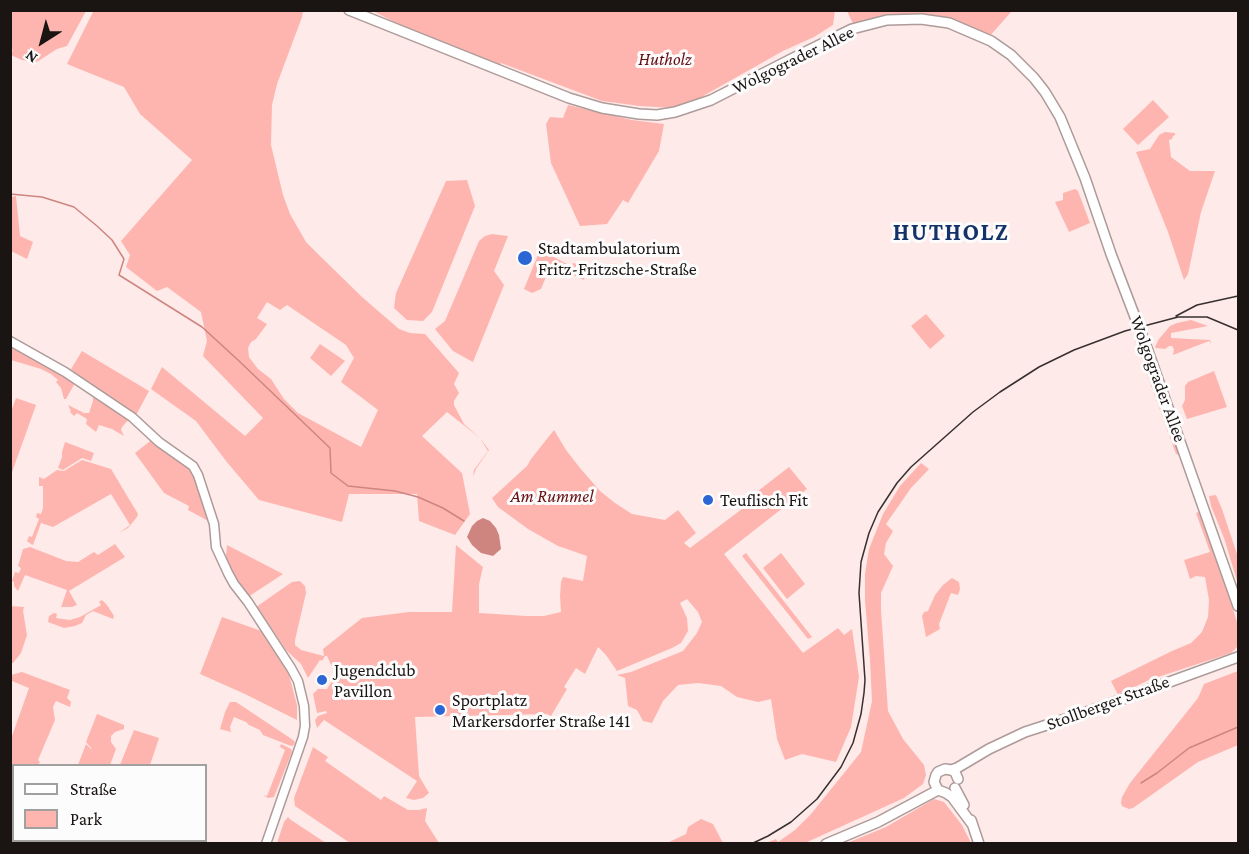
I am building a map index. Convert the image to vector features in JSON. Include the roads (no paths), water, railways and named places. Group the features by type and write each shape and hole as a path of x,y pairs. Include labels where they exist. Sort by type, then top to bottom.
{"main road":[{"name":"Wolgograder Allee","path":"349,10 569,98 602,108 657,115 675,112 711,100 852,29 887,20 921,19 949,23 991,41 1011,55 1034,78 1060,117 1085,178 1152,361 1239,606"},
{"name":"Stollberger Straße","path":"946,787 936,775 938,772 957,768 1003,741 1239,657"},
{"name":"Stollberger Straße","path":"826,843 878,822 946,787 979,755"},
{"path":"951,770 955,772 946,787 972,824 979,843"}],"street":[{"path":"10,341 64,372 132,417 159,442 193,466 198,475 214,524 216,547 234,584 291,668 298,681 304,706 303,737 266,843"}],"waterway":[{"path":"10,194 42,197 74,207 97,226 112,240 124,259 119,275 202,327 238,360 330,448 331,473 348,486 395,491 418,497 443,508 464,521"},
{"path":"1141,783 1189,748 1238,727"}],"tram line":[{"path":"1176,316 1197,305 1238,296"},
{"path":"751,844 791,822 817,799 841,767 853,743 861,714 865,680 859,593 861,562 878,512 897,483 911,467 973,412 1000,392 1039,367 1074,350 1125,331 1178,317 1207,317 1238,330"}],"place":[{"name":"Stadtambulatorium Fritz-Fritzsche-Straße","path":"525,258"},
{"name":"Teuflisch Fit","path":"708,500"},
{"name":"Jugendclub Pavillon","path":"322,680"},
{"name":"Sportplatz Markersdorfer Straße 141","path":"440,710"}],"district":[{"name":"HUTHOLZ","path":"951,233"}],"park label":[{"name":"Hutholz","path":"665,59"},
{"name":"Am Rummel","path":"552,496"}]}
